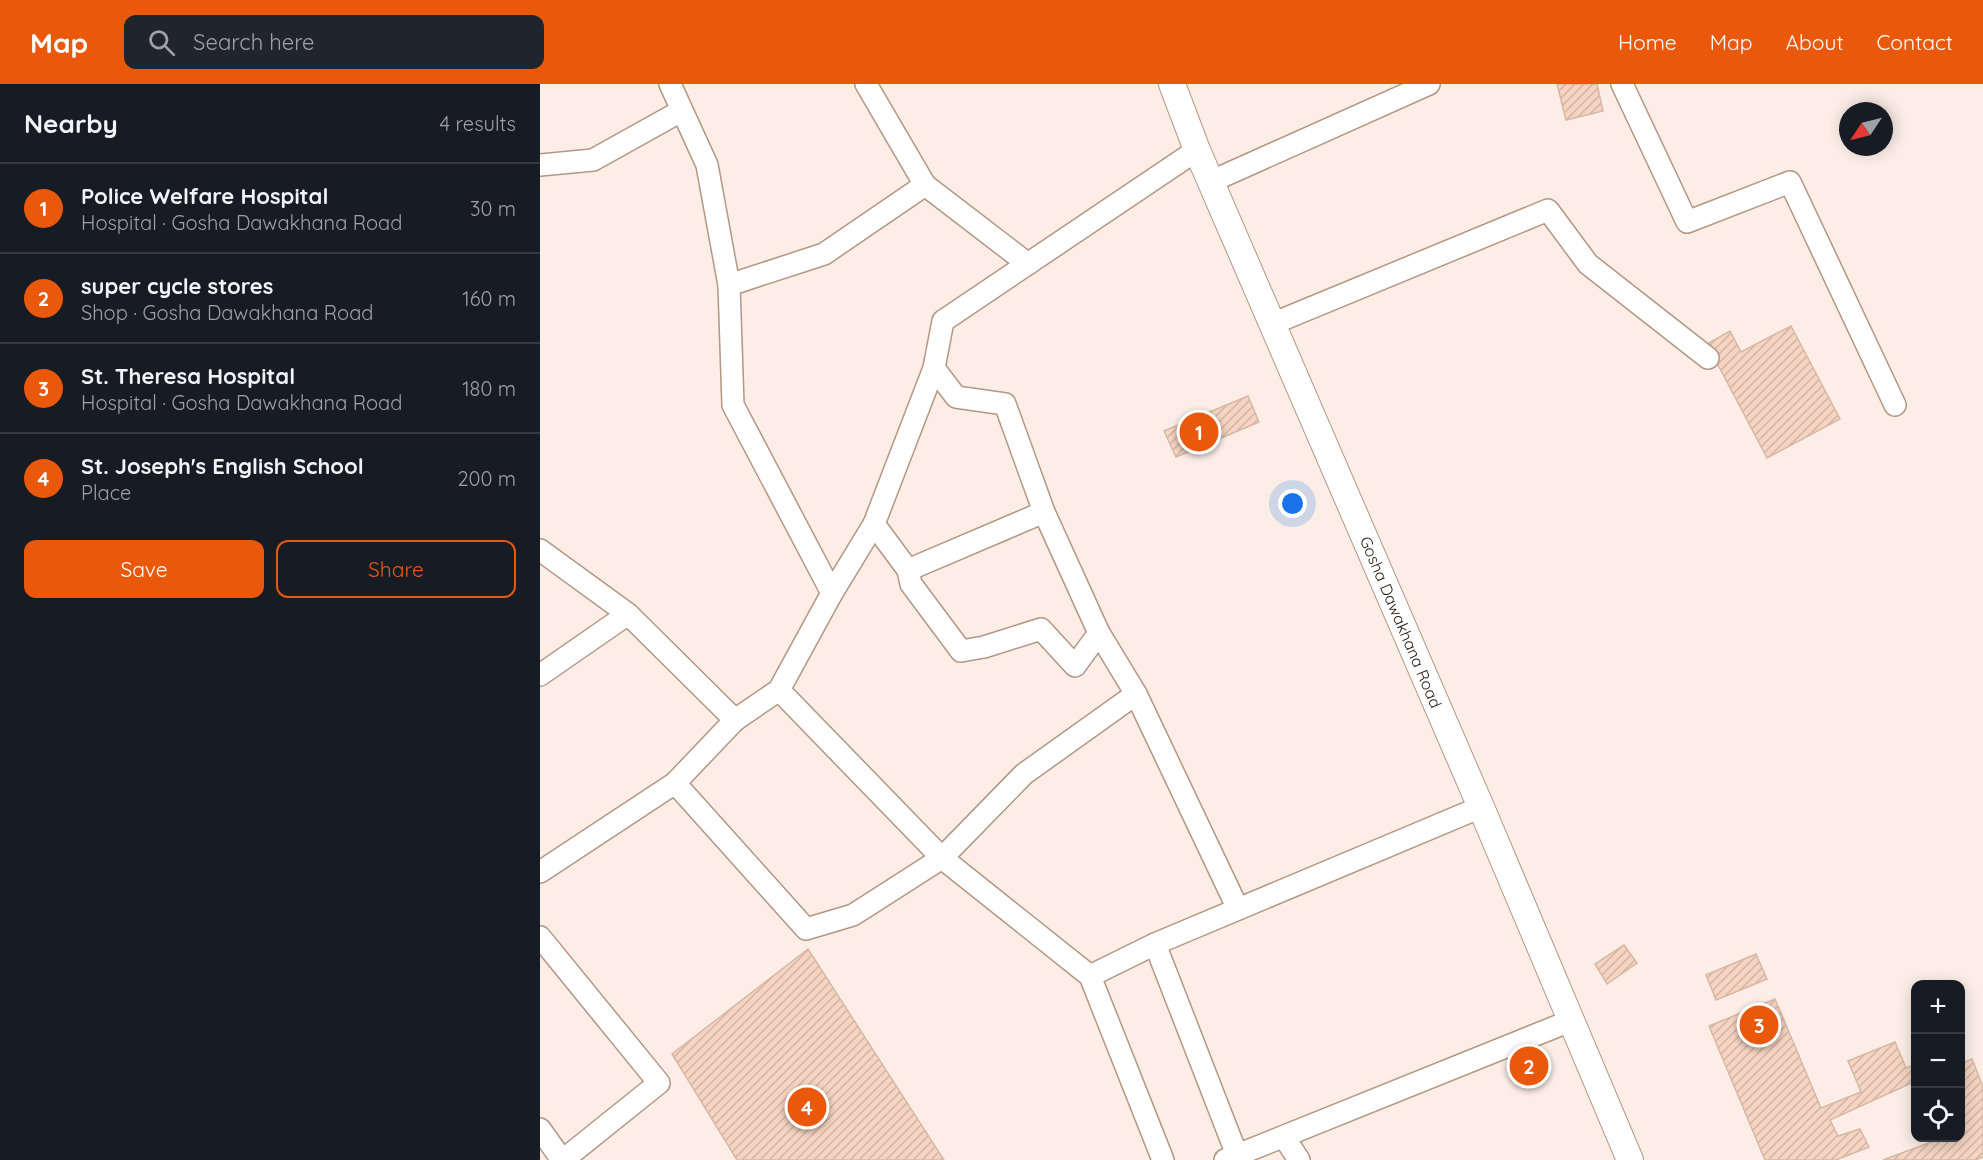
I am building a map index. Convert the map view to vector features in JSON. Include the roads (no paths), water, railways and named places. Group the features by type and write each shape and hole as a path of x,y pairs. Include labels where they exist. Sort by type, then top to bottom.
{"street":[{"path":"670,84 706,165 729,285 733,405 832,593"},
{"path":"866,84 925,185 1028,264"},
{"name":"Gosha Dawakhana Road","path":"1172,84 1210,182 1481,807 1630,1160"},
{"path":"1210,182 1388,92 1429,84"},
{"path":"1622,84 1687,222 1790,182 1895,405"},
{"path":"540,165 593,160 681,111"},
{"path":"540,872 675,783 735,720 779,690 832,593 874,524 934,368 943,321 1197,150"},
{"path":"729,285 824,254 925,185"},
{"path":"1272,324 1548,210 1588,264 1708,358"},
{"path":"934,368 956,397 1005,404 1044,512 1100,633 1136,694 1238,909"},
{"path":"908,570 1044,512"},
{"path":"874,524 908,570 911,584 961,651 984,647 1041,628 1075,666 1100,633"},
{"path":"540,550 628,614 735,720"},
{"path":"540,675 628,614"},
{"path":"779,690 942,858 1090,976 1163,1160"},
{"path":"675,783 806,929 853,915 942,858 1024,774 1136,694"},
{"path":"1090,976 1155,944 1481,807"},
{"path":"540,937 659,1083 563,1160 540,1129"},
{"path":"1155,944 1231,1157 1570,1021"},
{"path":"1284,1137 1299,1160"}],"place":[{"name":"Police Welfare Hospital","path":"1199,432"},
{"name":"St. Theresa Hospital","path":"1759,1025"},
{"name":"super cycle stores","path":"1529,1066"},
{"name":"St. Joseph's English School","path":"807,1107"}]}
